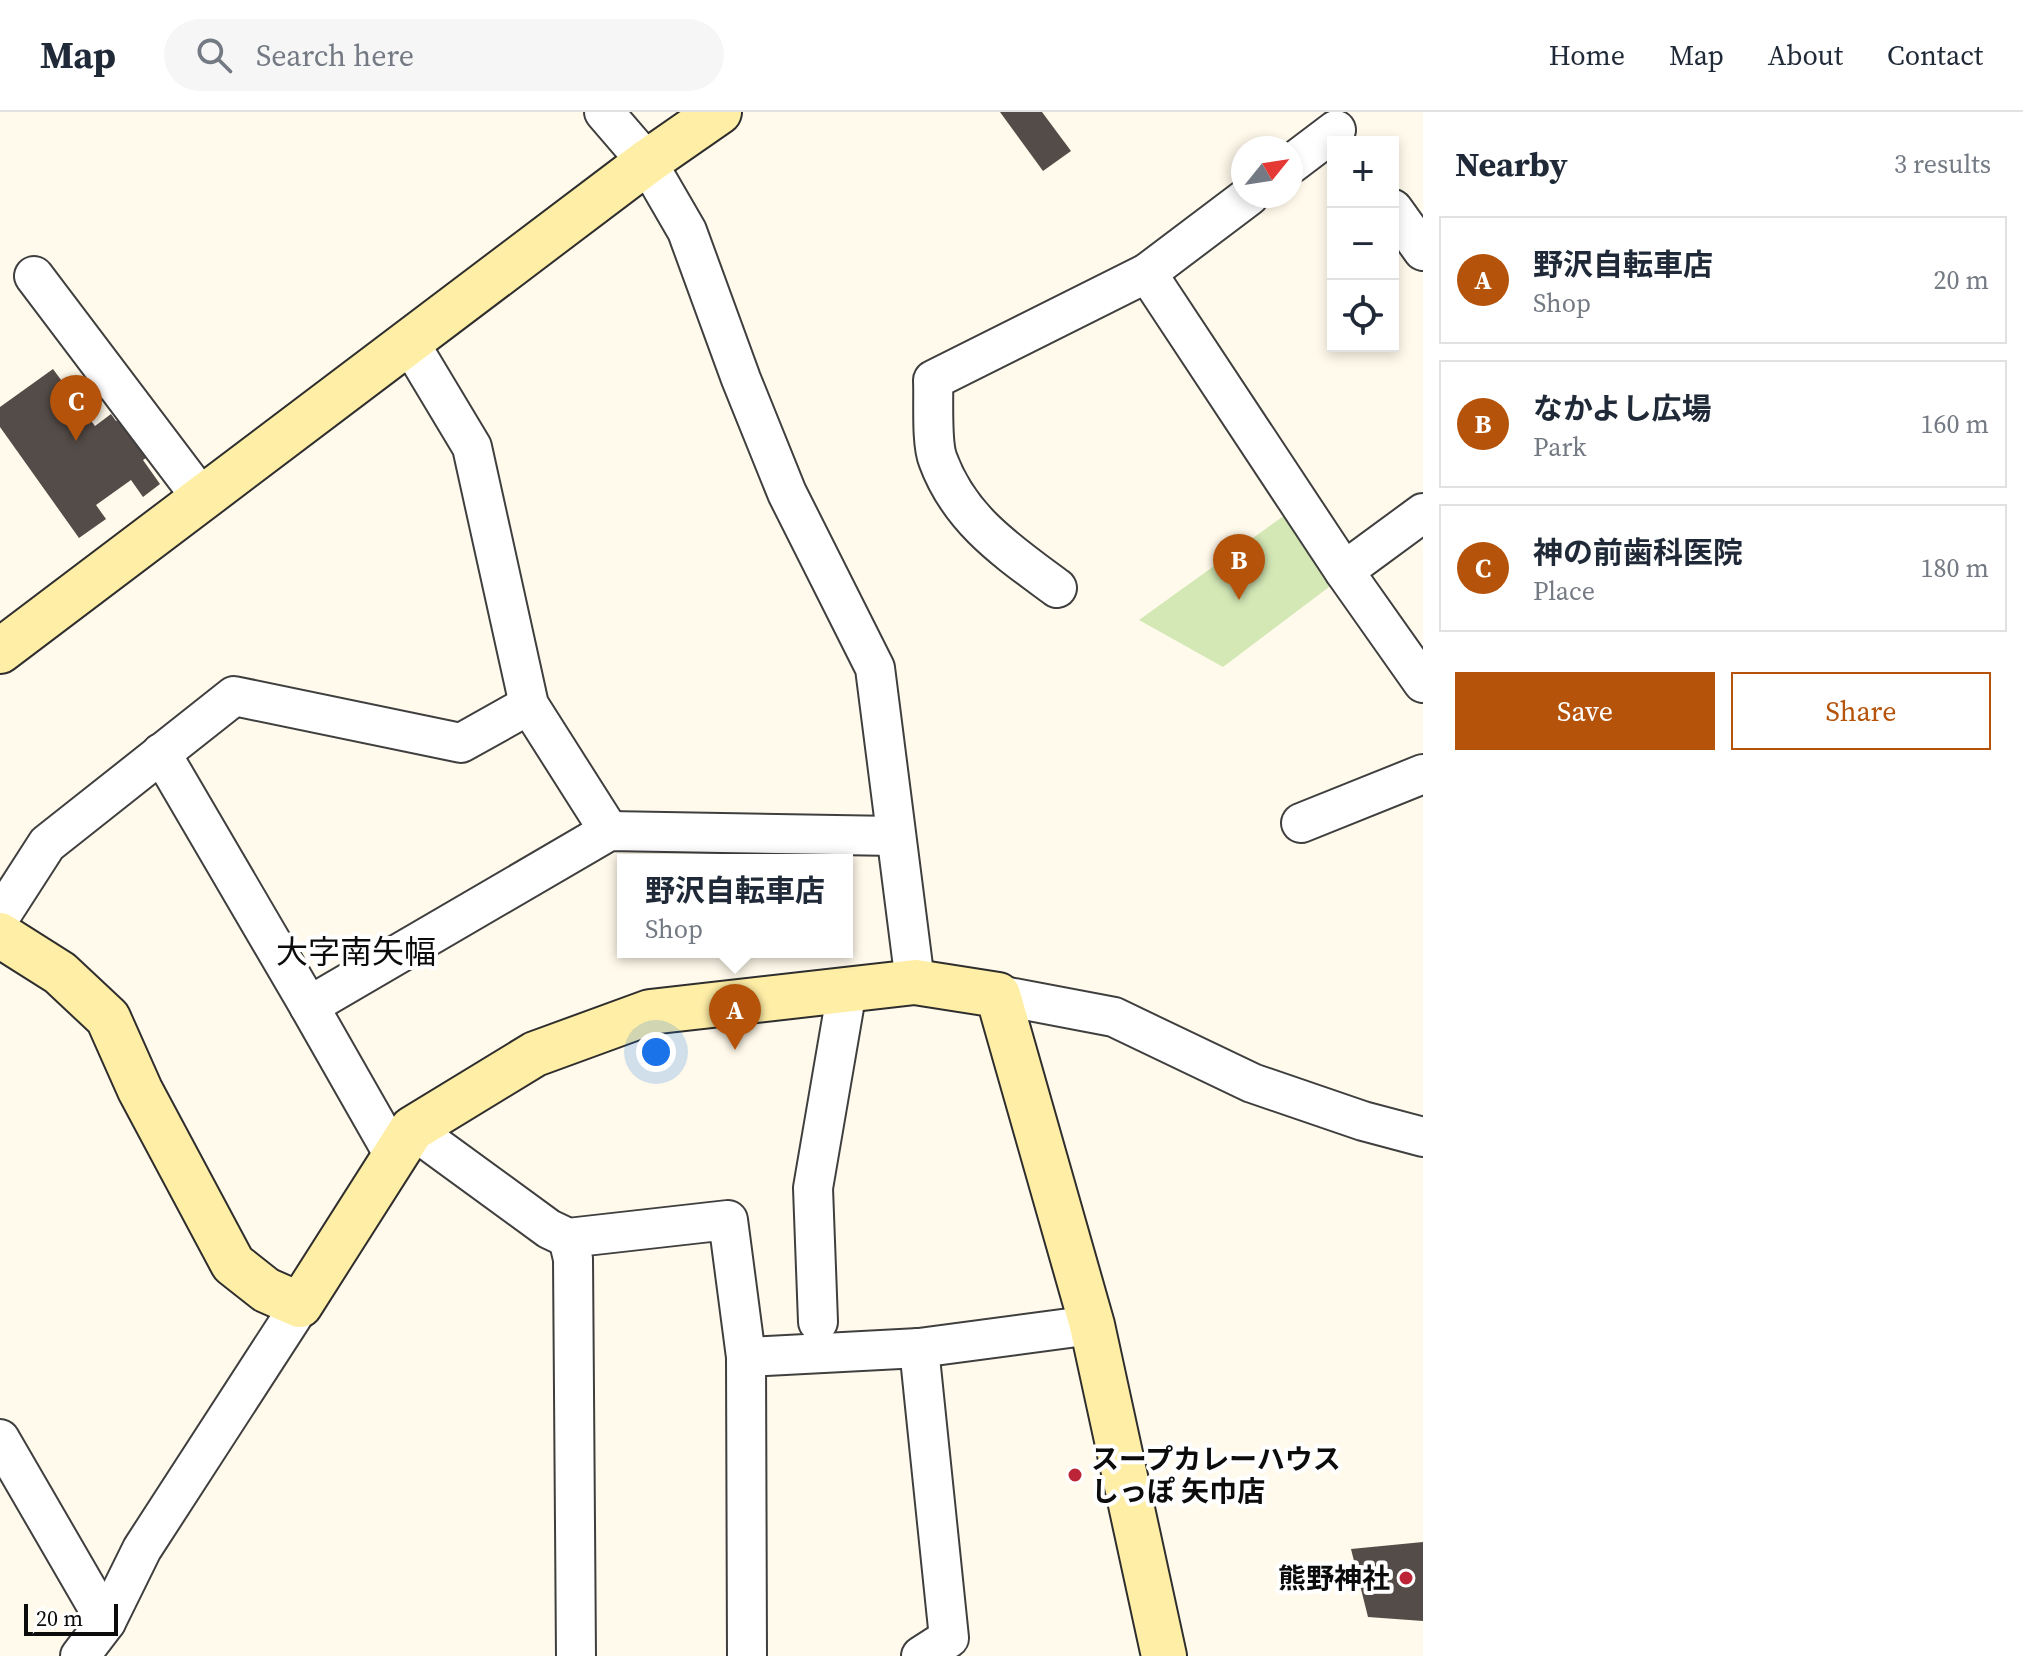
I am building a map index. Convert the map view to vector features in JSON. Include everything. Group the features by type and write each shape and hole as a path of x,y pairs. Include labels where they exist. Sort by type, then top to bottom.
{"street":[{"path":"604,112 647,162 687,231 787,493 875,668 915,982"},
{"path":"0,651 647,162 719,112"},
{"path":"1303,154 1334,128"},
{"path":"1057,588 998,545 966,514 936,458 933,380 1147,273 1233,208"},
{"path":"1399,217 1423,251"},
{"path":"1147,273 1344,571 1423,683"},
{"path":"34,276 201,497"},
{"path":"409,342 472,447 529,705 609,831"},
{"path":"1344,571 1423,513"},
{"path":"0,917 47,844 234,696 461,743 529,705"},
{"path":"161,753 309,1006 404,1143 568,1238 728,1220 746,1357 747,1656"},
{"path":"1301,823 1423,774"},
{"path":"309,1006 609,831 895,836"},
{"path":"0,935 60,973 108,1018 140,1090 233,1264 266,1290 300,1305"},
{"path":"80,1656 106,1622 142,1549 404,1143 535,1054 650,1012 915,982 1114,1017 1252,1083 1363,1121 1423,1137"},
{"path":"818,1322 813,1188 847,990"},
{"path":"998,995 1092,1325 1163,1655"},
{"path":"568,1238 573,1259 576,1656"},
{"path":"746,1357 919,1348 1092,1325"},
{"path":"919,1348 949,1638 921,1656"},
{"path":"0,1439 106,1622"}],"green space":[{"path":"1285,515 1337,581 1223,667 1139,620"}],"building":[{"path":"1000,112 1042,112 1071,151 1043,171"},
{"path":"53,369 95,426 111,414 116,421 123,416 152,454 143,460 160,484 143,497 131,480 96,505 106,519 79,538 0,427 0,407"},
{"path":"1423,1542 1423,1621 1368,1617 1351,1549"}],"place":[{"name":"神の前歯科医院","path":"76,441"},
{"name":"なかよし広場","path":"1239,600"},
{"name":"野沢自転車店","path":"735,1050"},
{"name":"スープカレーハウス しっぽ 矢巾店","path":"1075,1475"},
{"name":"熊野神社","path":"1406,1578"}],"district":[{"name":"大字南矢幅","path":"356,952"}]}
